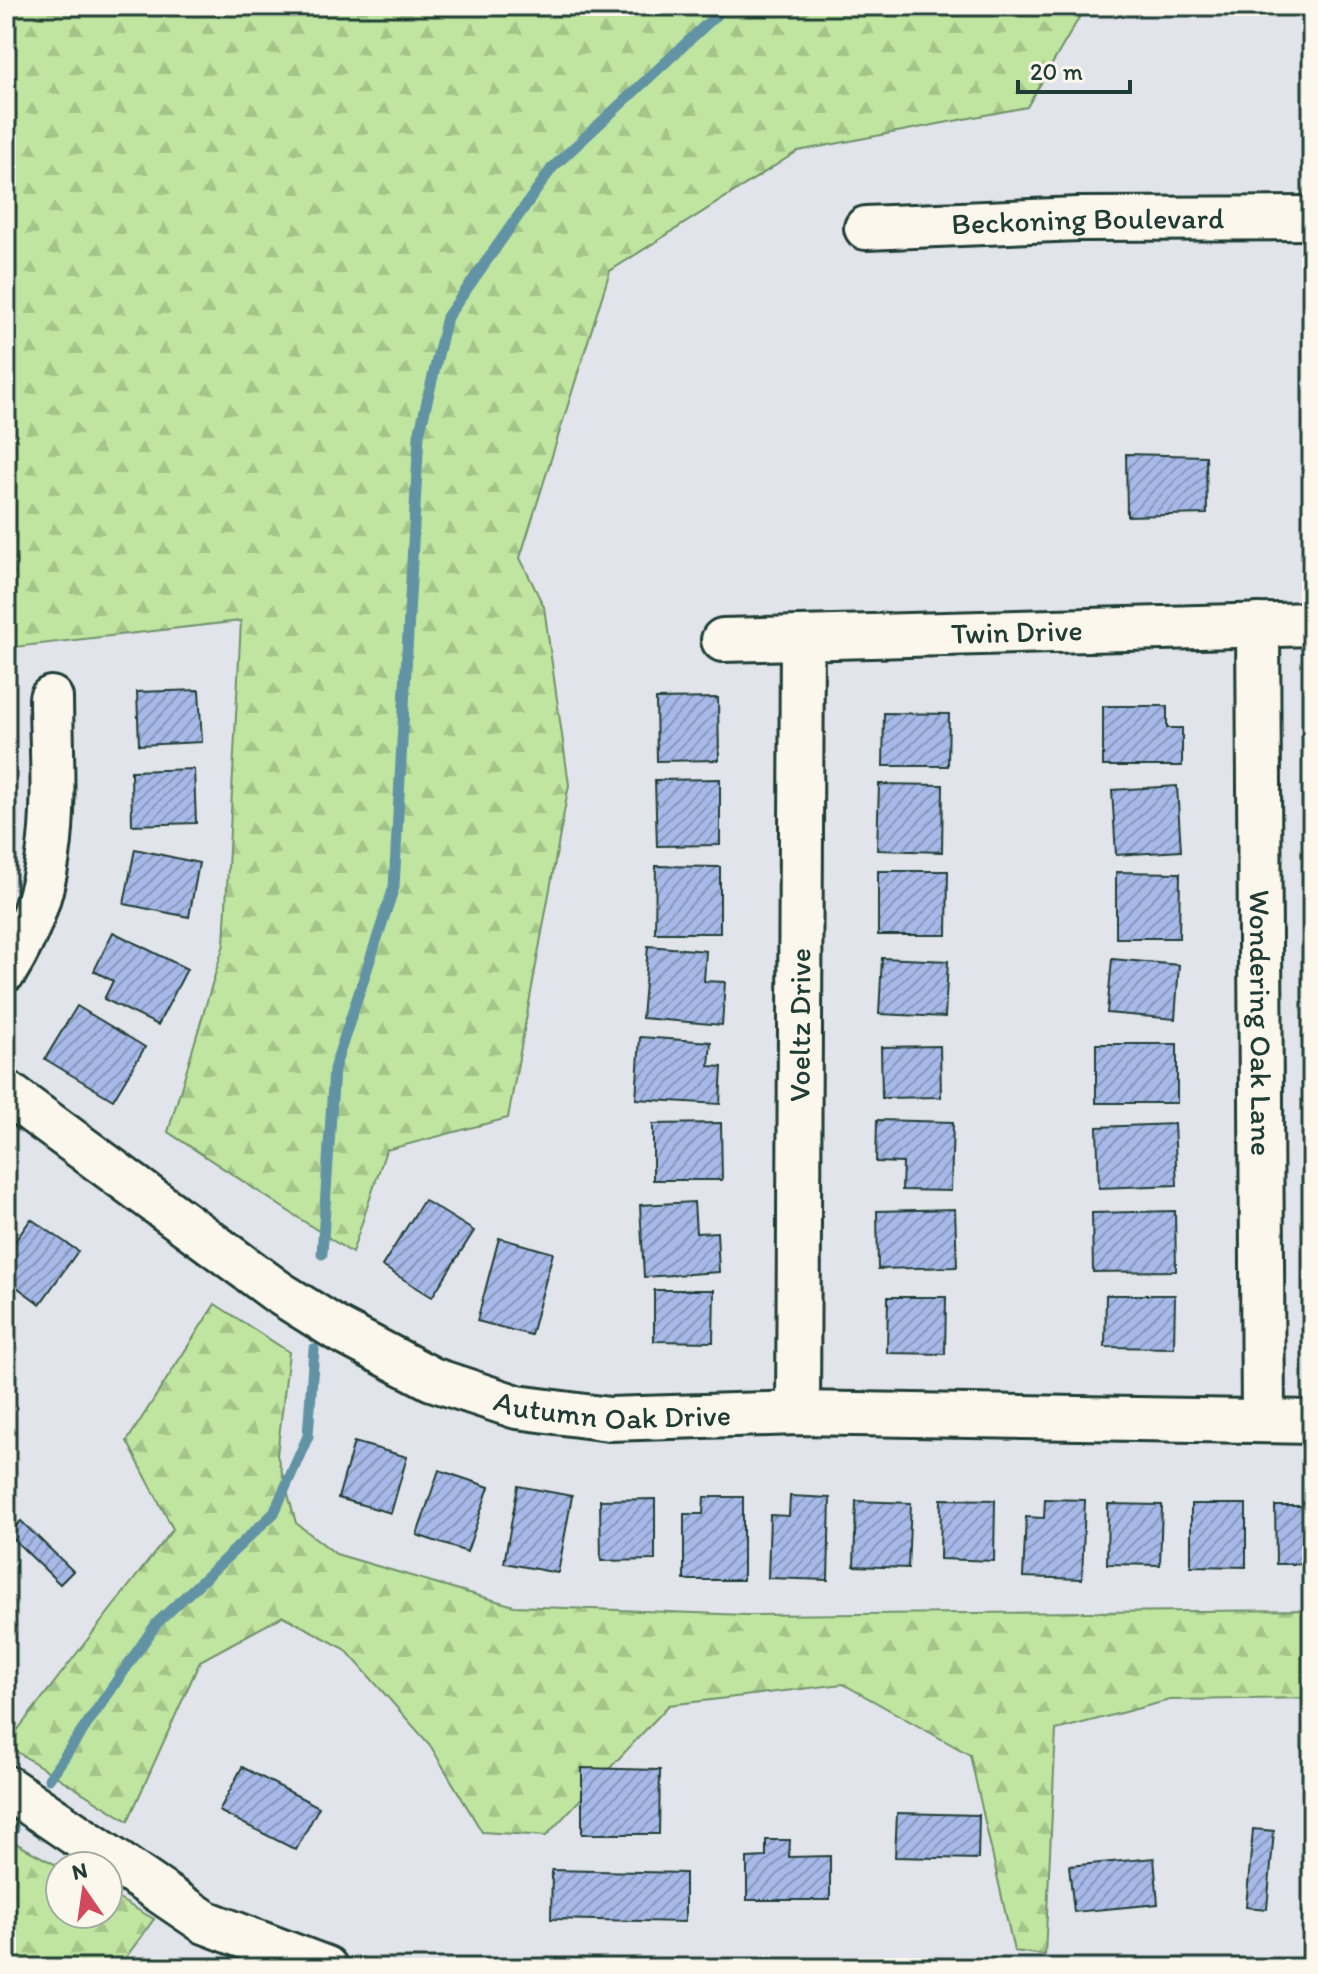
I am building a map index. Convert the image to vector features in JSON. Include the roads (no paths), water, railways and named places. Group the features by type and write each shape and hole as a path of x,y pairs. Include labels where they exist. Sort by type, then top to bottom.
{"street":[{"name":"Beckoning Boulevard","path":"866,228 1078,219 1312,218"},
{"name":"Twin Drive","path":"723,640 1312,624"},
{"name":"Wondering Oak Lane","path":"1258,625 1263,1420"},
{"name":"Voeltz Drive","path":"798,1413 802,638"},
{"path":"6,970 37,908 52,843 51,698"},
{"name":"Autumn Oak Drive","path":"6,1092 278,1292 337,1329 432,1379 517,1407 609,1419 798,1413 1312,1422"},
{"path":"6,1787 205,1922 326,1968"}],"waterway":[{"path":"322,1254 334,1069 394,887 419,435 447,317 552,168 726,6"},
{"path":"49,1779 157,1623 274,1513 308,1436 314,1349"},
{"path":"6,1841 14,1829"}]}
